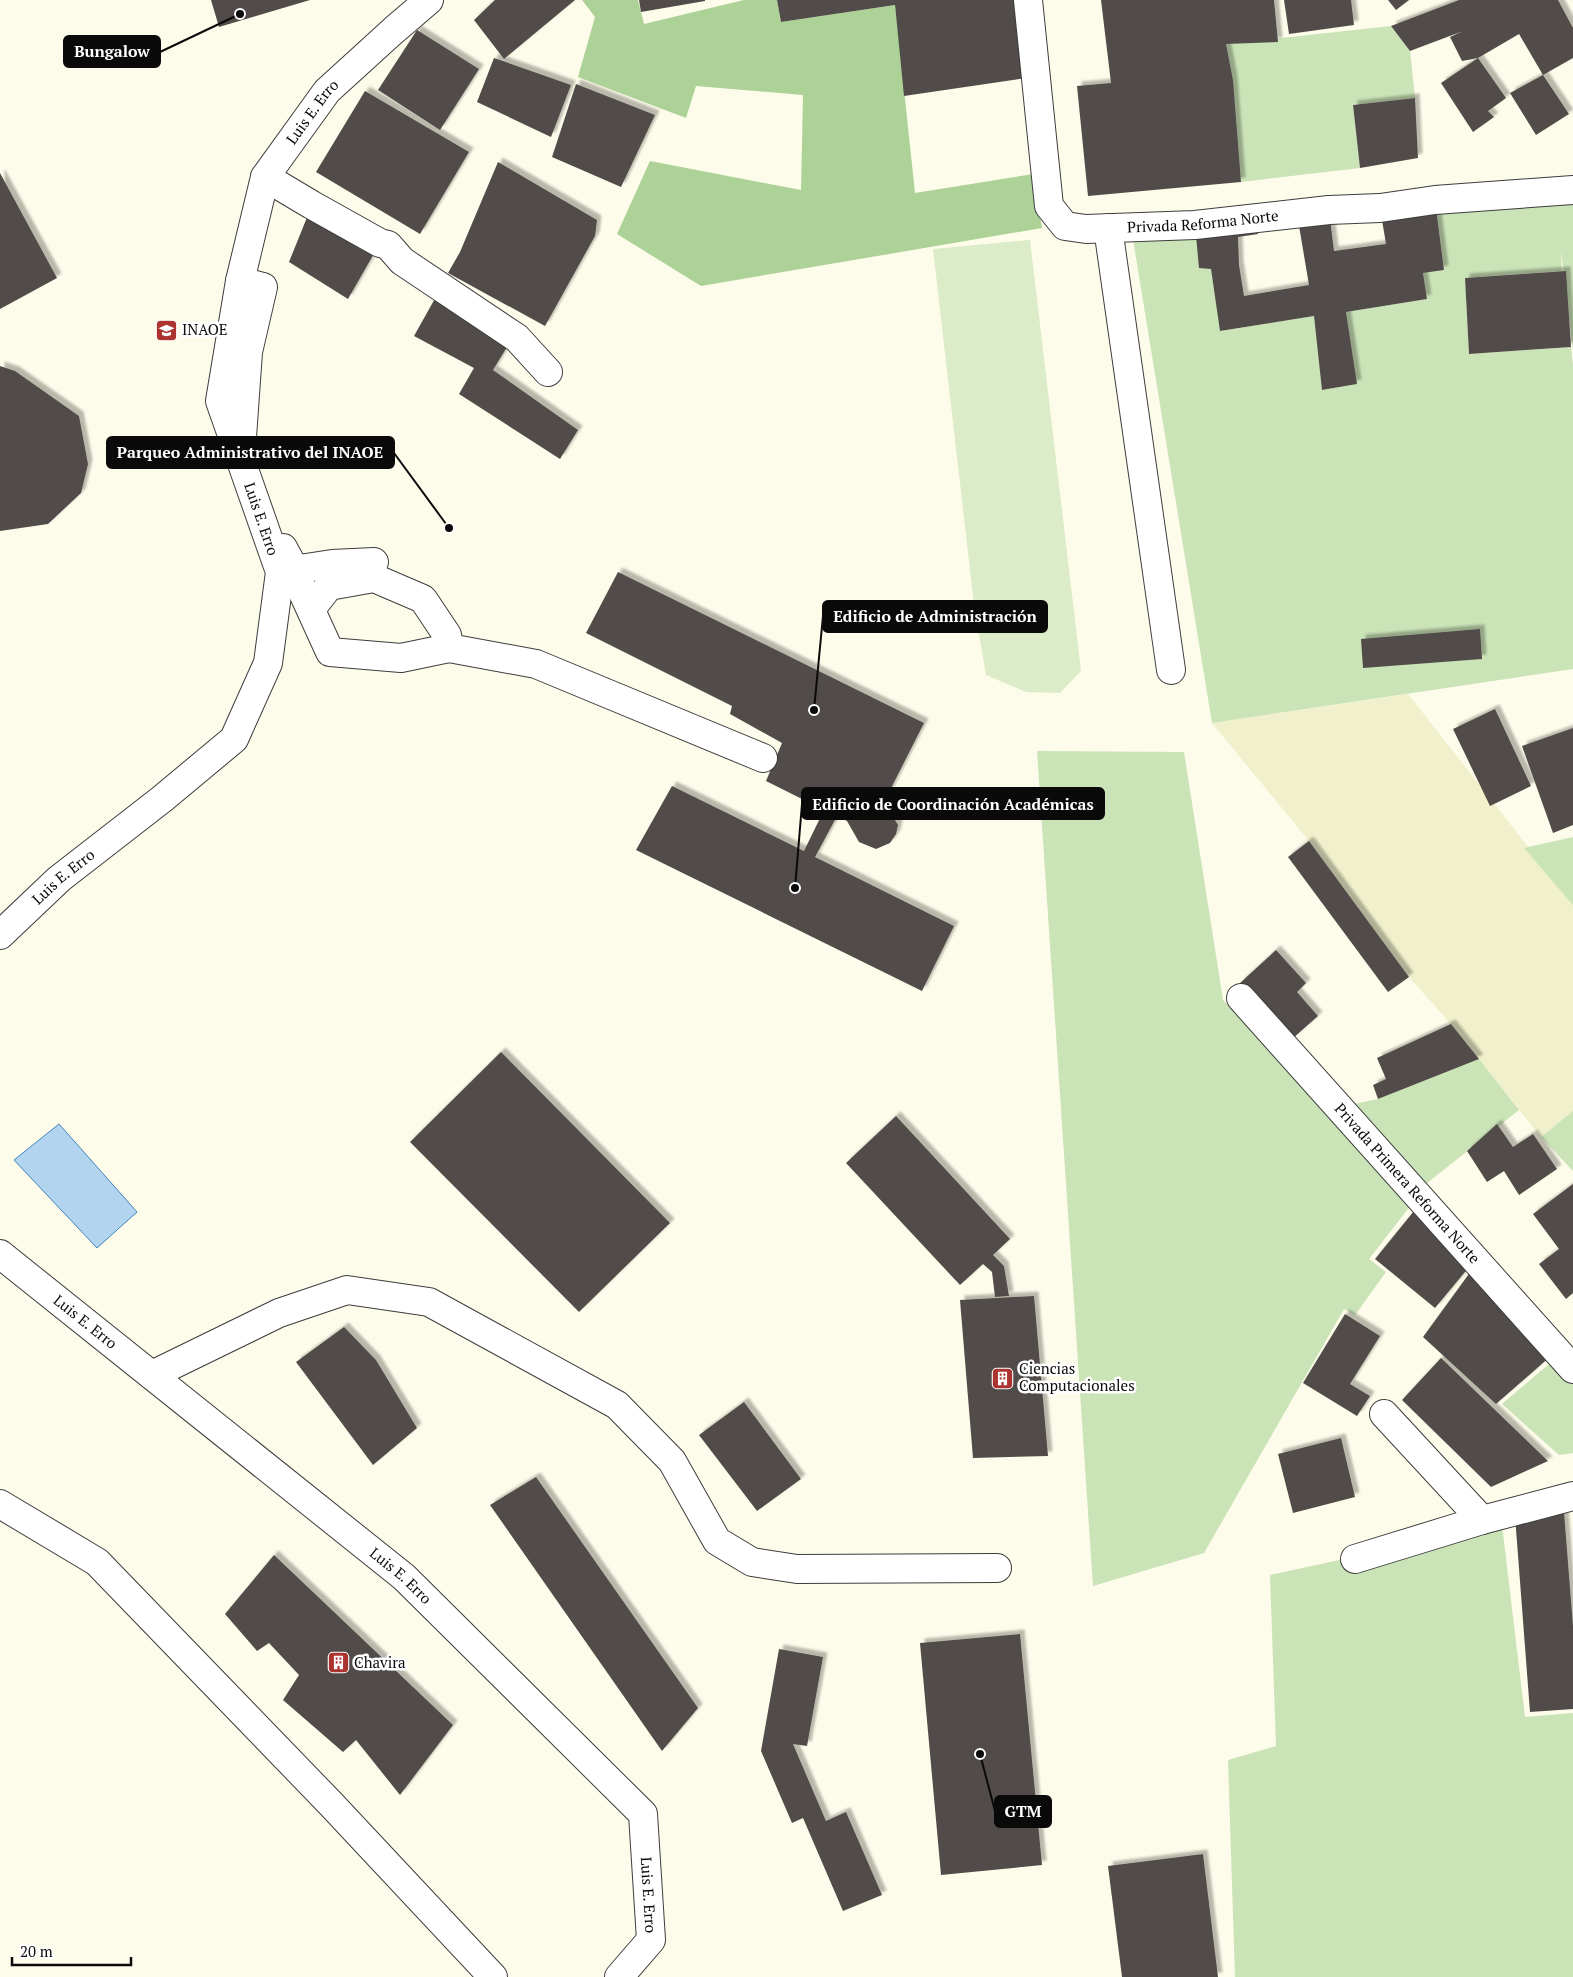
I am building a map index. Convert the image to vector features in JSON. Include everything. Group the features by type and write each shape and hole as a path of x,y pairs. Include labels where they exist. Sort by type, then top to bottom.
{"street":[{"name":"Luis E. Erro","path":"0,935 59,879 162,799 234,739 268,663 288,571 259,494 242,437 248,352 262,287 240,281 265,177 327,91 429,0"},
{"name":"Privada Reforma Norte","path":"1028,0 1049,206 1065,226 1086,229 1195,225 1329,210 1380,208 1435,200 1573,190"},
{"path":"265,177 380,243 388,245 402,261 517,338 548,372"},
{"path":"1108,228 1171,670"},
{"path":"374,562 332,564 288,571 311,610 330,652 401,658 449,648 536,664 763,758"},
{"path":"311,610 329,586 374,578 422,600 447,636 449,648"},
{"name":"Privada Primera Reforma Norte","path":"1241,998 1573,1369"},
{"name":"Luis E. Erro","path":"0,1254 404,1577 643,1814 651,1940 619,1977"},
{"path":"152,1375 279,1313 348,1290 429,1302 617,1406 672,1461 717,1542 752,1562 797,1569 997,1568"},
{"path":"1384,1414 1482,1520"},
{"path":"1355,1559 1482,1520 1573,1496"},
{"path":"0,1504 97,1562 331,1804 493,1977"}],"green space":[{"path":"582,0 638,0 644,24 744,0 777,0 781,22 895,5 915,193 1033,174 1042,228 701,286 617,234 650,161 801,190 803,95 696,86 686,118 578,77 595,17"},
{"path":"1391,26 1410,51 1415,98 1353,105 1360,168 1241,182 1226,44"},
{"path":"1573,190 1573,351 1561,250 1562,271 1465,278 1469,354 1571,347 1573,365 1573,669 1212,723 1131,227 1195,225 1211,269 1221,331 1314,316 1323,390 1356,384 1346,312 1427,299 1423,273 1444,270 1435,200"},
{"path":"1030,240 1081,671 1060,693 1026,692 986,675 974,604 933,249"},
{"path":"1408,694 1573,904 1573,1111 1541,1137 1451,1024 1409,977 1309,841 1212,723"},
{"path":"1037,751 1184,752 1223,1000 1415,1200 1369,1259 1386,1272 1355,1315 1344,1309 1204,1553 1093,1586"},
{"path":"1573,837 1573,905 1524,848"},
{"path":"1479,1059 1519,1110 1417,1191 1339,1107 1378,1099"},
{"path":"1573,1111 1573,1171 1541,1137"},
{"path":"1555,1359 1573,1379 1573,1453 1559,1455 1502,1404"},
{"path":"1502,1525 1525,1717 1573,1713 1573,1977 1235,1977 1228,1760 1276,1746 1270,1575"}],"water":[{"path":"59,1124 137,1212 97,1248 14,1160"}],"building":[{"path":"211,0 310,0 219,27"},
{"path":"495,0 575,0 504,59 474,20"},
{"path":"639,0 705,0 705,1 641,12"},
{"path":"777,0 1018,0 1026,78 904,96 895,5 781,22"},
{"path":"1101,0 1274,0 1278,42 1226,44 1233,80 1241,182 1088,196 1077,86 1111,83"},
{"path":"1284,0 1351,0 1354,25 1289,34"},
{"path":"1388,0 1409,0 1396,10"},
{"path":"1459,0 1558,0 1573,28 1573,58 1543,75 1519,34 1478,58 1462,61 1450,37 1463,31 1410,51 1391,26"},
{"path":"417,30 479,69 440,130 378,90"},
{"path":"494,58 571,85 551,137 477,102"},
{"path":"1478,58 1506,98 1488,111 1494,117 1473,132 1441,83"},
{"path":"1543,75 1569,114 1536,135 1510,93"},
{"path":"576,84 655,115 621,187 552,157"},
{"path":"365,91 469,152 420,234 316,172"},
{"path":"1415,98 1418,158 1360,168 1353,105"},
{"path":"498,162 597,220 595,236 545,326 448,273 460,252"},
{"path":"0,173 57,278 0,309"},
{"path":"1435,200 1444,270 1423,273 1427,299 1346,312 1357,384 1322,390 1314,316 1220,331 1211,269 1199,268 1195,225 1257,218 1258,234 1238,237 1239,265 1244,296 1309,285 1297,214 1329,210 1334,251 1386,244 1380,208"},
{"path":"312,205 380,243 348,299 289,262"},
{"path":"1566,271 1571,347 1469,354 1465,278"},
{"path":"437,295 513,337 493,370 578,430 560,459 459,394 474,368 414,336"},
{"path":"0,366 15,371 79,416 88,464 81,493 48,524 0,531"},
{"path":"618,572 924,723 884,802 898,825 896,834 890,843 876,849 859,842 847,821 837,816 815,857 954,926 922,991 636,850 672,786 804,851 824,810 766,781 782,743 730,714 732,706 586,633"},
{"path":"1480,629 1482,659 1363,668 1361,639"},
{"path":"1495,709 1531,786 1490,806 1453,729"},
{"path":"1573,728 1573,825 1553,833 1522,746"},
{"path":"1309,841 1409,977 1388,992 1288,857"},
{"path":"1276,950 1306,983 1297,992 1318,1016 1292,1039 1240,983"},
{"path":"1451,1024 1479,1059 1378,1099 1373,1085 1386,1079 1377,1058"},
{"path":"501,1052 670,1223 579,1312 410,1142"},
{"path":"896,1116 1010,1239 993,1255 1004,1266 1009,1296 995,1297 992,1272 983,1264 960,1285 846,1163"},
{"path":"1497,1124 1513,1147 1533,1134 1557,1169 1519,1195 1504,1171 1487,1182 1467,1151"},
{"path":"1573,1184 1573,1293 1566,1299 1539,1264 1559,1249 1533,1214"},
{"path":"1414,1211 1474,1261 1435,1308 1375,1259"},
{"path":"1474,1267 1552,1355 1496,1404 1423,1337"},
{"name":"Ciencias Computacionales","path":"1034,1296 1048,1456 973,1458 960,1300"},
{"path":"1345,1314 1380,1336 1350,1384 1370,1396 1357,1416 1303,1383"},
{"path":"344,1327 376,1360 417,1428 373,1465 296,1362"},
{"path":"1441,1358 1548,1461 1491,1487 1402,1400"},
{"path":"744,1402 801,1479 757,1511 699,1435"},
{"path":"1341,1438 1355,1497 1293,1513 1278,1454"},
{"path":"536,1477 698,1708 662,1751 490,1505"},
{"path":"1564,1512 1573,1626 1573,1709 1530,1712 1515,1516"},
{"name":"Chavira","path":"274,1555 453,1725 400,1795 356,1740 343,1752 283,1700 299,1675 269,1643 257,1651 225,1614"},
{"path":"1020,1634 1042,1865 941,1875 920,1643"},
{"path":"779,1649 823,1657 807,1746 793,1744 826,1821 846,1812 882,1895 843,1911 803,1818 792,1823 761,1751"},
{"path":"1203,1854 1218,1977 1122,1977 1108,1866"}],"place":[{"name":"Bungalow","path":"240,14"},
{"name":"INAOE","path":"166,330"},
{"name":"Parqueo Administrativo del INAOE","path":"449,528"},
{"name":"Edificio de Administración","path":"814,710"},
{"name":"Edificio de Coordinación Académicas","path":"795,888"},
{"name":"Ciencias Computacionales","path":"1003,1378"},
{"name":"Chavira","path":"338,1663"},
{"name":"GTM","path":"980,1754"}]}
